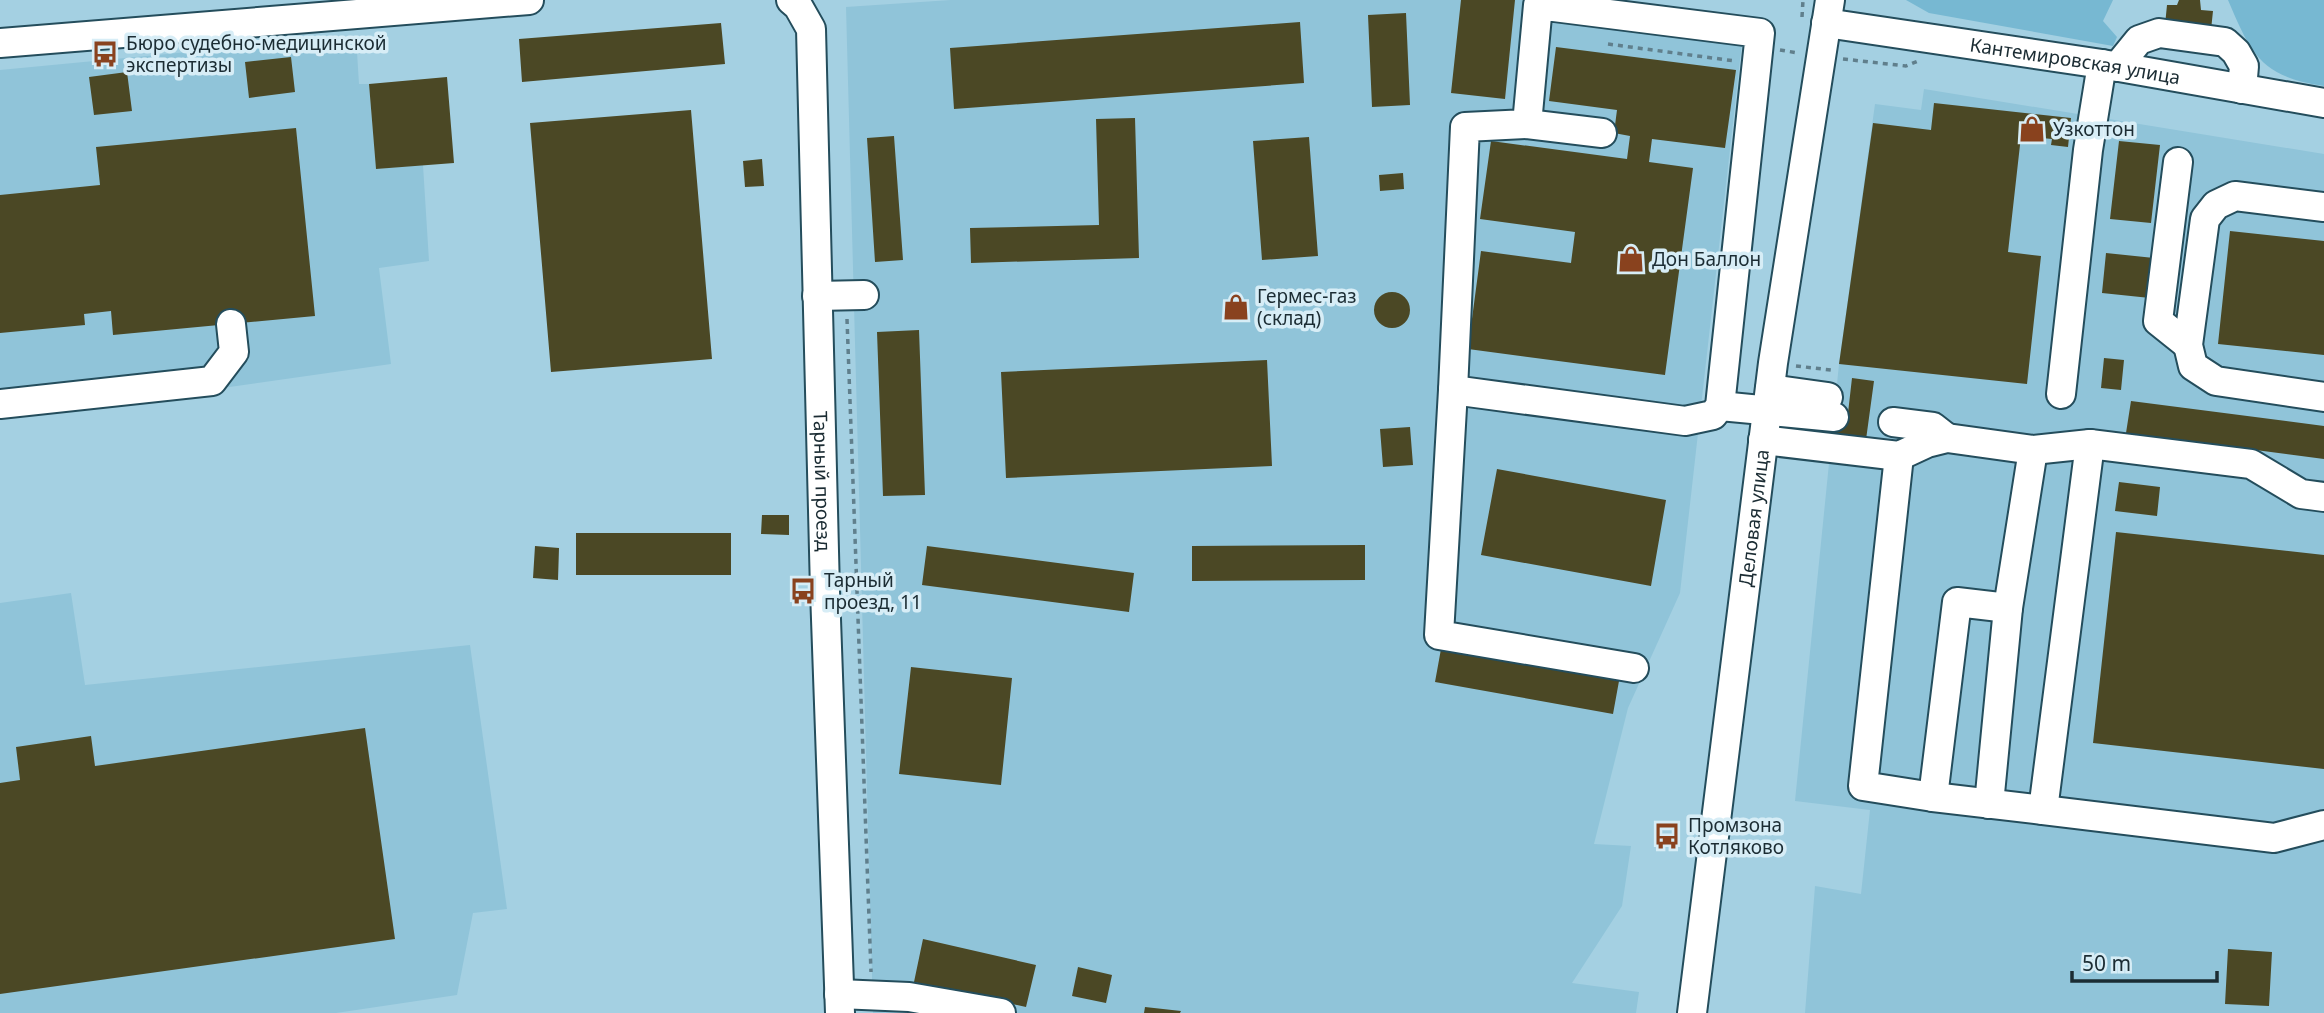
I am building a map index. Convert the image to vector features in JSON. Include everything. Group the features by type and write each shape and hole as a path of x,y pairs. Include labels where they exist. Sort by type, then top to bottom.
{"street":[{"path":"0,33 0,43 529,0"},
{"name":"Тарный проезд","path":"791,0 798,6 811,29 839,1004"},
{"path":"1453,390 1685,421 1713,415 1720,405 1760,33 1538,5 1527,124"},
{"name":"Кантемировская улица","path":"1828,8 2109,65 2324,103"},
{"name":"Деловая улица","path":"1692,1013 1770,387 1828,8"},
{"path":"2061,394 2088,150 2109,65 2139,40 2159,33 2225,42 2245,66 2242,89"},
{"path":"1602,133 1527,124 1465,127 1439,635 1634,668"},
{"path":"2178,162 2158,321 2188,345"},
{"path":"2324,207 2235,196 2216,205 2205,219 2188,345 2193,366 2216,381 2324,397"},
{"path":"817,296 855,295"},
{"path":"0,404 212,381 234,352 231,324"},
{"path":"1720,405 1770,387 1831,395"},
{"path":"1893,422 1933,428 1947,438"},
{"path":"1763,440 1899,456 1927,443 1947,438 2033,450 2090,444 2251,464 2301,494 2324,496"},
{"path":"2043,810 2090,444"},
{"path":"1989,804 2008,608 2033,450"},
{"path":"1899,456 1863,786 1933,797 2274,838 2324,825"},
{"path":"1933,797 1957,602 2008,608"},
{"path":"839,1004 872,996 909,997 1001,1013"}],"path":[{"path":"1608,44 1758,64"},
{"path":"855,295 872,996"},
{"path":"1770,387 1831,395"}],"shaded area":[{"path":"951,0 1616,0 1744,25 1680,593 1628,708 1594,844 1631,846 1622,906 1572,983 1639,992 1636,1013 873,1013 846,7"},
{"path":"1906,0 2113,0 2103,21 2117,37 2113,46 1929,13"},
{"path":"2228,0 2324,0 2324,86 2286,76 2261,60 2244,35"},
{"path":"356,36 359,84 369,84 376,169 423,165 429,261 379,268 391,364 166,396 0,415 0,70"},
{"path":"1924,89 2324,154 2324,1013 1805,1013 1815,886 1861,894 1870,810 1795,801 1839,364 1875,104 1921,110"},
{"path":"71,593 85,685 470,645 507,909 473,913 457,995 336,1013 0,1013 0,603"}],"building":[{"path":"1461,0 1515,0 1505,99 1451,93"},
{"path":"2179,0 2200,0 2201,10 2213,11 2211,30 2165,25 2167,5 2177,5"},
{"path":"1406,13 1410,105 1372,107 1368,15"},
{"path":"1300,22 1304,83 954,109 950,48"},
{"path":"721,23 725,64 522,82 519,39"},
{"path":"1556,47 1736,70 1725,148 1652,139 1649,162 1693,168 1665,375 1468,349 1481,251 1571,263 1575,232 1480,219 1491,141 1627,159 1630,136 1614,133 1617,110 1549,101"},
{"path":"291,57 295,92 249,98 245,62"},
{"path":"127,72 132,111 94,115 89,77"},
{"path":"447,77 454,163 376,169 369,84"},
{"path":"1934,103 2071,118 2068,147 2051,145 2052,139 2021,136 2008,252 2041,256 2027,384 1839,364 1873,123 1931,130"},
{"path":"691,110 712,359 551,372 530,123"},
{"path":"1135,118 1139,258 971,263 970,228 1099,225 1096,119"},
{"path":"296,128 315,316 113,335 111,311 84,314 85,325 0,333 0,195 100,185 96,147"},
{"path":"894,136 903,260 875,262 867,138"},
{"path":"1309,137 1318,256 1262,260 1253,141"},
{"path":"2119,141 2160,145 2151,223 2110,219"},
{"path":"762,159 764,186 745,187 743,161"},
{"path":"1403,173 1404,189 1380,191 1379,175"},
{"path":"2230,231 2324,241 2324,355 2218,344"},
{"path":"2106,253 2154,258 2150,298 2102,293"},
{"path":"1392,292 1405,297 1410,310 1405,323 1392,328 1379,323 1374,310 1379,297"},
{"path":"919,330 925,495 883,496 877,332"},
{"path":"2104,358 2124,360 2121,390 2101,388"},
{"path":"1267,360 1272,466 1006,478 1001,372"},
{"path":"1852,378 1874,381 1865,447 1832,441 1835,411 1848,413"},
{"path":"2131,401 2324,426 2324,459 2126,433"},
{"path":"1410,427 1413,465 1383,467 1380,429"},
{"path":"1497,469 1666,500 1651,586 1481,555"},
{"path":"2119,482 2160,487 2157,516 2115,511"},
{"path":"762,515 789,515 789,535 761,534"},
{"path":"2116,532 2324,555 2324,769 2093,743"},
{"path":"576,533 731,533 731,575 576,575"},
{"path":"1365,545 1365,580 1192,581 1192,546"},
{"path":"535,546 559,548 558,580 533,578"},
{"path":"927,546 1134,573 1129,612 922,585"},
{"path":"1441,649 1619,681 1613,714 1435,682"},
{"path":"911,667 1012,678 1001,785 899,774"},
{"path":"365,728 395,939 0,994 0,783 20,780 16,747 91,736 95,766"},
{"path":"923,939 1036,965 1026,1007 914,982"},
{"path":"2228,949 2272,952 2269,1006 2225,1004"},
{"path":"1078,967 1112,975 1106,1003 1072,996"},
{"path":"1145,1007 1181,1011 1144,1013"}],"place":[{"name":"Бюро судебно-медицинской экспертизы","path":"105,54"},
{"name":"Узкоттон","path":"2032,129"},
{"name":"Дон Баллон","path":"1631,259"},
{"name":"Гермес-газ (склад)","path":"1236,307"},
{"name":"Тарный проезд, 11","path":"803,591"},
{"name":"Промзона Котляково","path":"1667,836"}]}
